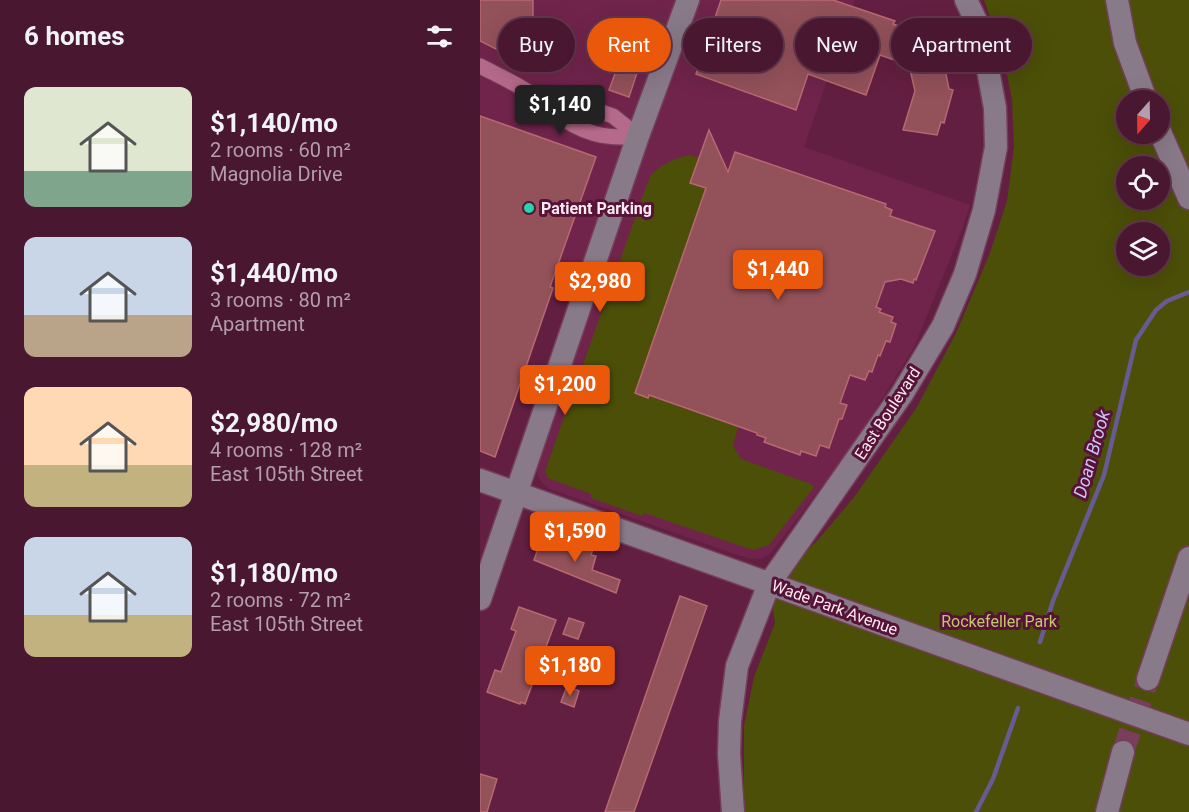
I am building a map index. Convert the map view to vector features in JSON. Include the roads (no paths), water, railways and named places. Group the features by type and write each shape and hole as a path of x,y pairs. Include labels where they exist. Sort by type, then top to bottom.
{"street":[{"path":"480,598 638,136 688,0"},
{"name":"East Boulevard","path":"733,812 729,754 730,721 737,666 769,584 902,394 943,326 965,274 986,202 996,147 995,108 989,67 977,23 966,0"},
{"path":"1118,0 1125,43 1142,90"},
{"path":"480,66 537,97 555,114 575,126 605,137 638,136"},
{"path":"537,97 581,105 613,116 638,136"},
{"path":"1165,144 1189,198"},
{"name":"Wade Park Avenue","path":"480,480 1189,734"},
{"path":"1148,679 1189,558"},
{"path":"1107,812 1123,752"}],"waterway":[{"name":"Doan Brook","path":"1040,642 1053,601 1104,475 1136,340 1156,310 1167,301 1189,292"},
{"name":"Doan Brook","path":"976,812 993,779 1018,708"}],"tunnel":[{"path":"1123,752 1148,679"}],"place":[{"name":"Patient Parking","path":"529,208"}],"park label":[{"name":"Rockefeller Park","path":"999,621"}]}
